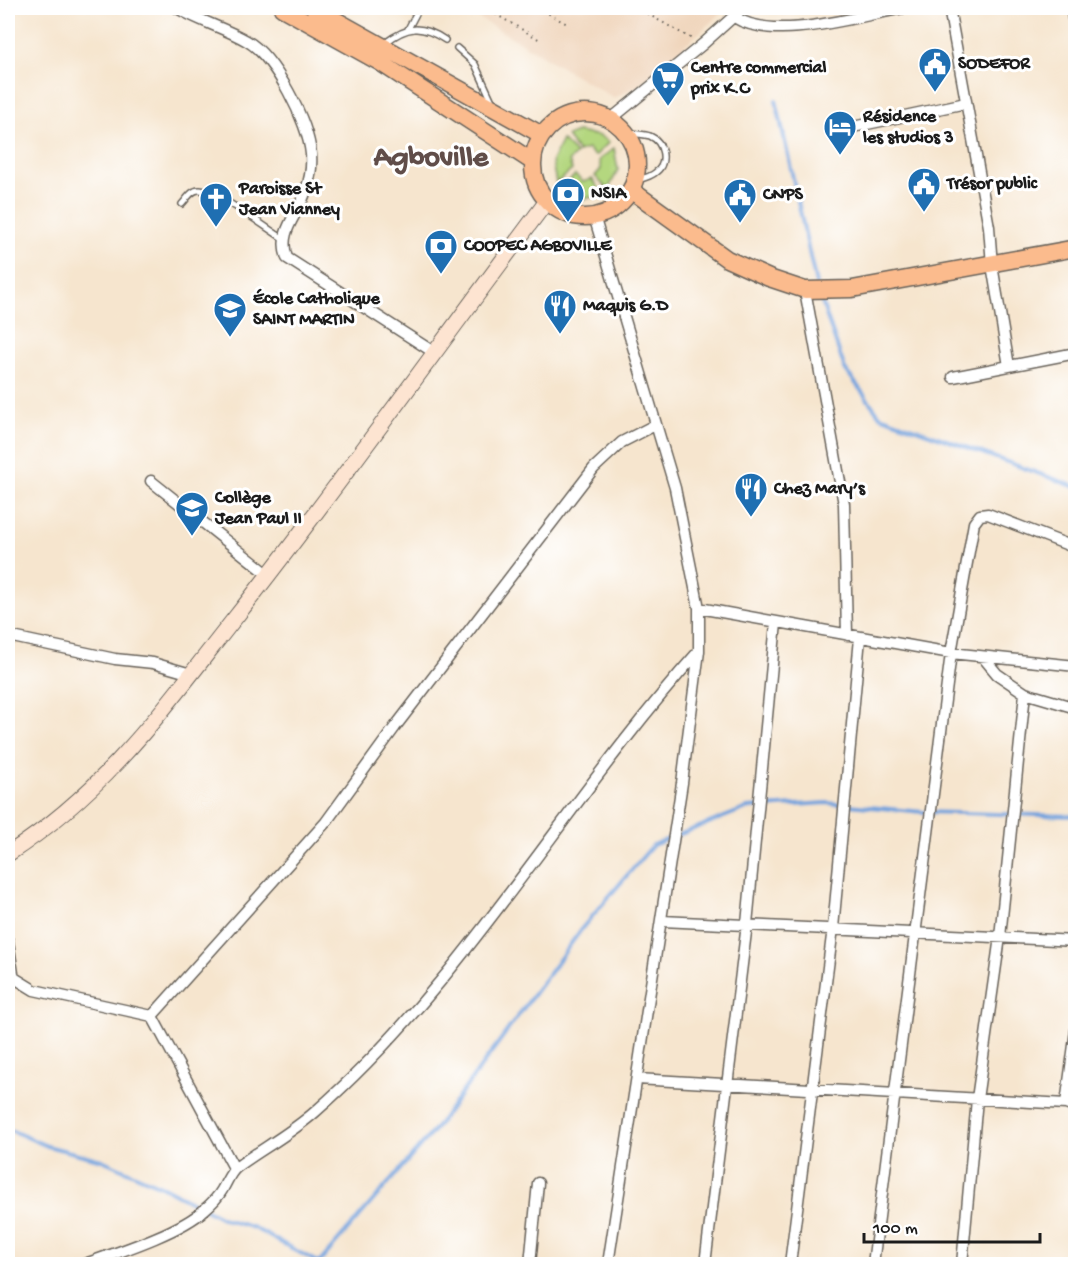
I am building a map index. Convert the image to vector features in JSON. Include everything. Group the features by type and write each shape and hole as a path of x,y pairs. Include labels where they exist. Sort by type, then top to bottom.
{"main road":[{"path":"282,8 381,63 533,162"},
{"path":"314,8 384,44 495,111 542,135"},
{"path":"592,113 611,119 627,132 636,150 638,171 633,185 616,207 594,216 569,214 547,201 539,189 533,162 542,135 556,122 573,114 592,113"},
{"path":"633,185 727,259 769,278 805,290 852,289 1076,248"},
{"path":"8,854 37,836 117,765 160,715 268,575 547,201"}],"street":[{"path":"177,8 248,41 268,58 306,128 311,155 310,172 306,192 288,223 284,239 286,258 435,353"},
{"path":"611,119 703,45 743,8"},
{"path":"734,17 745,24 786,28 903,8"},
{"path":"950,8 990,227 992,265 1009,366"},
{"path":"1071,8 1076,33"},
{"path":"834,131 966,103"},
{"path":"594,216 675,488 699,608 699,651 662,921 608,1264"},
{"path":"805,290 844,504 847,635"},
{"path":"953,377 1076,353"},
{"path":"152,1016 326,822 395,727 594,468 622,442 655,424"},
{"path":"151,481 268,575"},
{"path":"873,1264 951,653 974,523 980,515 988,514 1076,548"},
{"path":"699,608 951,653 1076,666"},
{"path":"705,1264 747,924 776,623"},
{"path":"8,636 115,659 153,663 191,674"},
{"path":"790,1264 833,928 860,638"},
{"path":"85,1264 194,1217 221,1192 234,1168 278,1142 372,1058 453,966 604,765 655,700 699,651"},
{"path":"983,657 997,674 1025,693 1076,708"},
{"path":"962,1264 977,1099 1000,937 1025,693"},
{"path":"662,921 1076,941"},
{"path":"8,941 11,977 34,990 152,1016 196,1093 234,1168"},
{"path":"637,1080 812,1088 895,1096 1071,1106 1076,1030"},
{"path":"530,1264 538,1183"}],"lane":[{"path":"408,29 419,8"},
{"path":"384,44 401,31 408,29 423,29 445,40"},
{"path":"457,48 475,64 495,111"},
{"path":"627,132 651,136 660,145 663,155 663,162 655,174 633,185"},
{"path":"182,204 192,192 200,190 231,205 284,239"}],"path":[{"path":"485,8 542,41"},
{"path":"538,8 569,25"},
{"path":"638,8 703,45"}],"shaded area":[{"path":"462,8 727,8 641,84 614,98"}],"green space":[{"path":"577,132 600,136 609,142 595,156 588,149 578,152 567,136"},
{"path":"562,140 576,154 569,161 572,170 556,183 552,161"},
{"path":"614,148 618,170 608,190 595,176 601,169 599,160"},
{"path":"575,175 583,182 592,179 604,195 582,199 561,189"}],"waterway":[{"path":"776,100 816,284"},
{"path":"819,294 845,369 880,416 1076,487"},
{"path":"8,1129 47,1146 102,1160 163,1187 224,1219 254,1228 319,1263 436,1128 583,927 653,845 747,808 827,803 923,812 1076,816"}],"place":[{"name":"SODEFOR","path":"935,93"},
{"name":"Centre commercial prix K.C","path":"668,107"},
{"name":"Résidence les studios 3","path":"840,156"},
{"name":"Trésor public","path":"924,213"},
{"name":"NSIA","path":"568,223"},
{"name":"CNPS","path":"740,224"},
{"name":"Paroisse St Jean Vianney","path":"216,228"},
{"name":"COOPEC AGBOVILLE","path":"441,275"},
{"name":"Maquis G.D","path":"560,335"},
{"name":"École Catholique SAINT MARTIN","path":"230,338"},
{"name":"Chez Mary’s","path":"751,518"},
{"name":"Collège Jean Paul II","path":"192,537"}],"district":[{"name":"Agboville","path":"431,159"}]}
